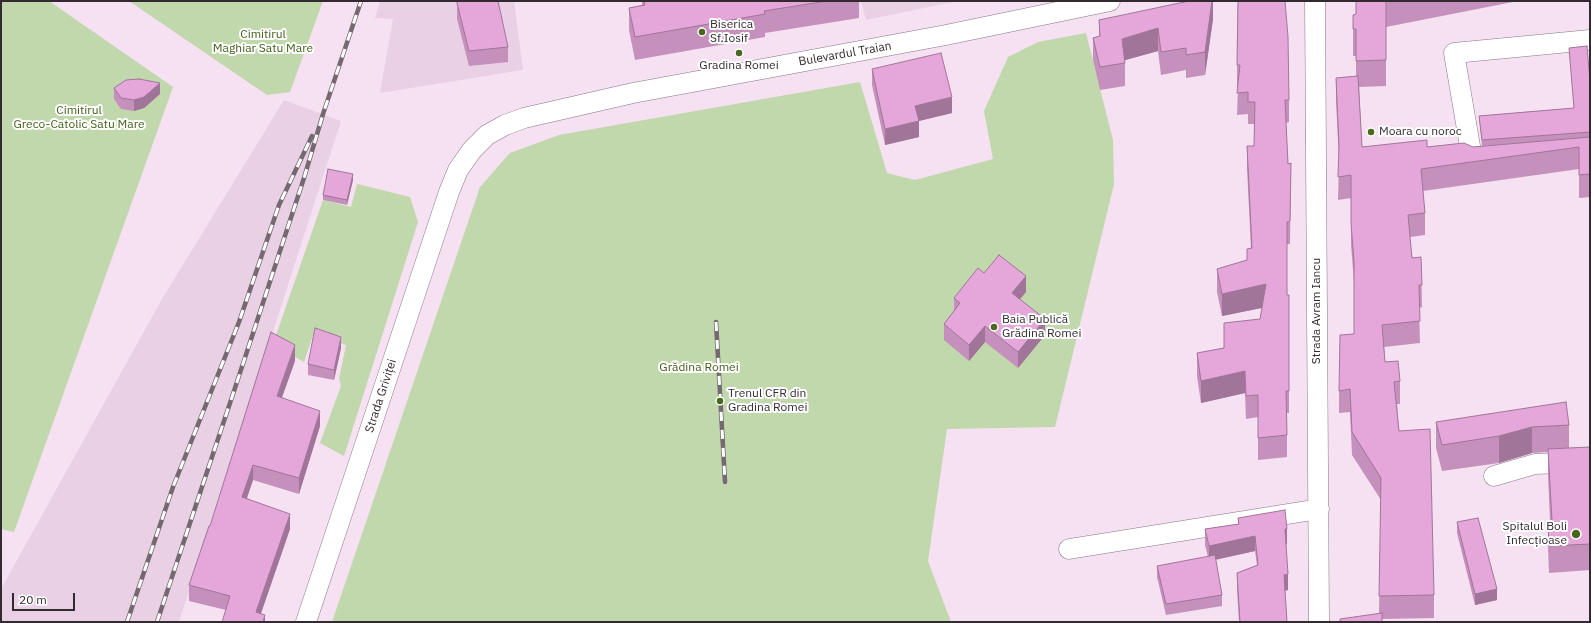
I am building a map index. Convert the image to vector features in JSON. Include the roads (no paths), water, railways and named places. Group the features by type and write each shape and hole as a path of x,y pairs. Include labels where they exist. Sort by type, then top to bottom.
{"street":[{"name":"Bulevardul Traian","path":"458,170 472,150 487,135 505,125 524,118 633,93 973,30 1110,1"},
{"name":"Strada Avram Iancu","path":"1316,1 1319,622"},
{"path":"1504,156 1472,158 1454,53 1590,40"},
{"name":"Strada Griviței","path":"306,622 449,192 458,170"},
{"path":"1494,476 1535,464 1590,462"},
{"path":"1069,549 1319,509"}],"railway":[{"path":"157,622 361,1"},
{"path":"127,622 173,487 239,322 279,205 312,136"},
{"path":"716,322 725,482"}],"place":[{"name":"Biserica Sf.Iosif","path":"702,32"},
{"name":"Gradina Romei","path":"739,53"},
{"name":"Moara cu noroc","path":"1371,132"},
{"name":"Baia Publică Grădina Romei","path":"994,327"},
{"name":"Trenul CFR din Gradina Romei","path":"720,401"},
{"name":"Spitalul Boli Infecțioase","path":"1576,534"}],"park label":[{"name":"Cimitirul Maghiar Satu Mare","path":"263,42"},
{"name":"Cimitirul Greco-Catolic Satu Mare","path":"79,118"},
{"name":"Grădina Romei","path":"699,368"}]}
